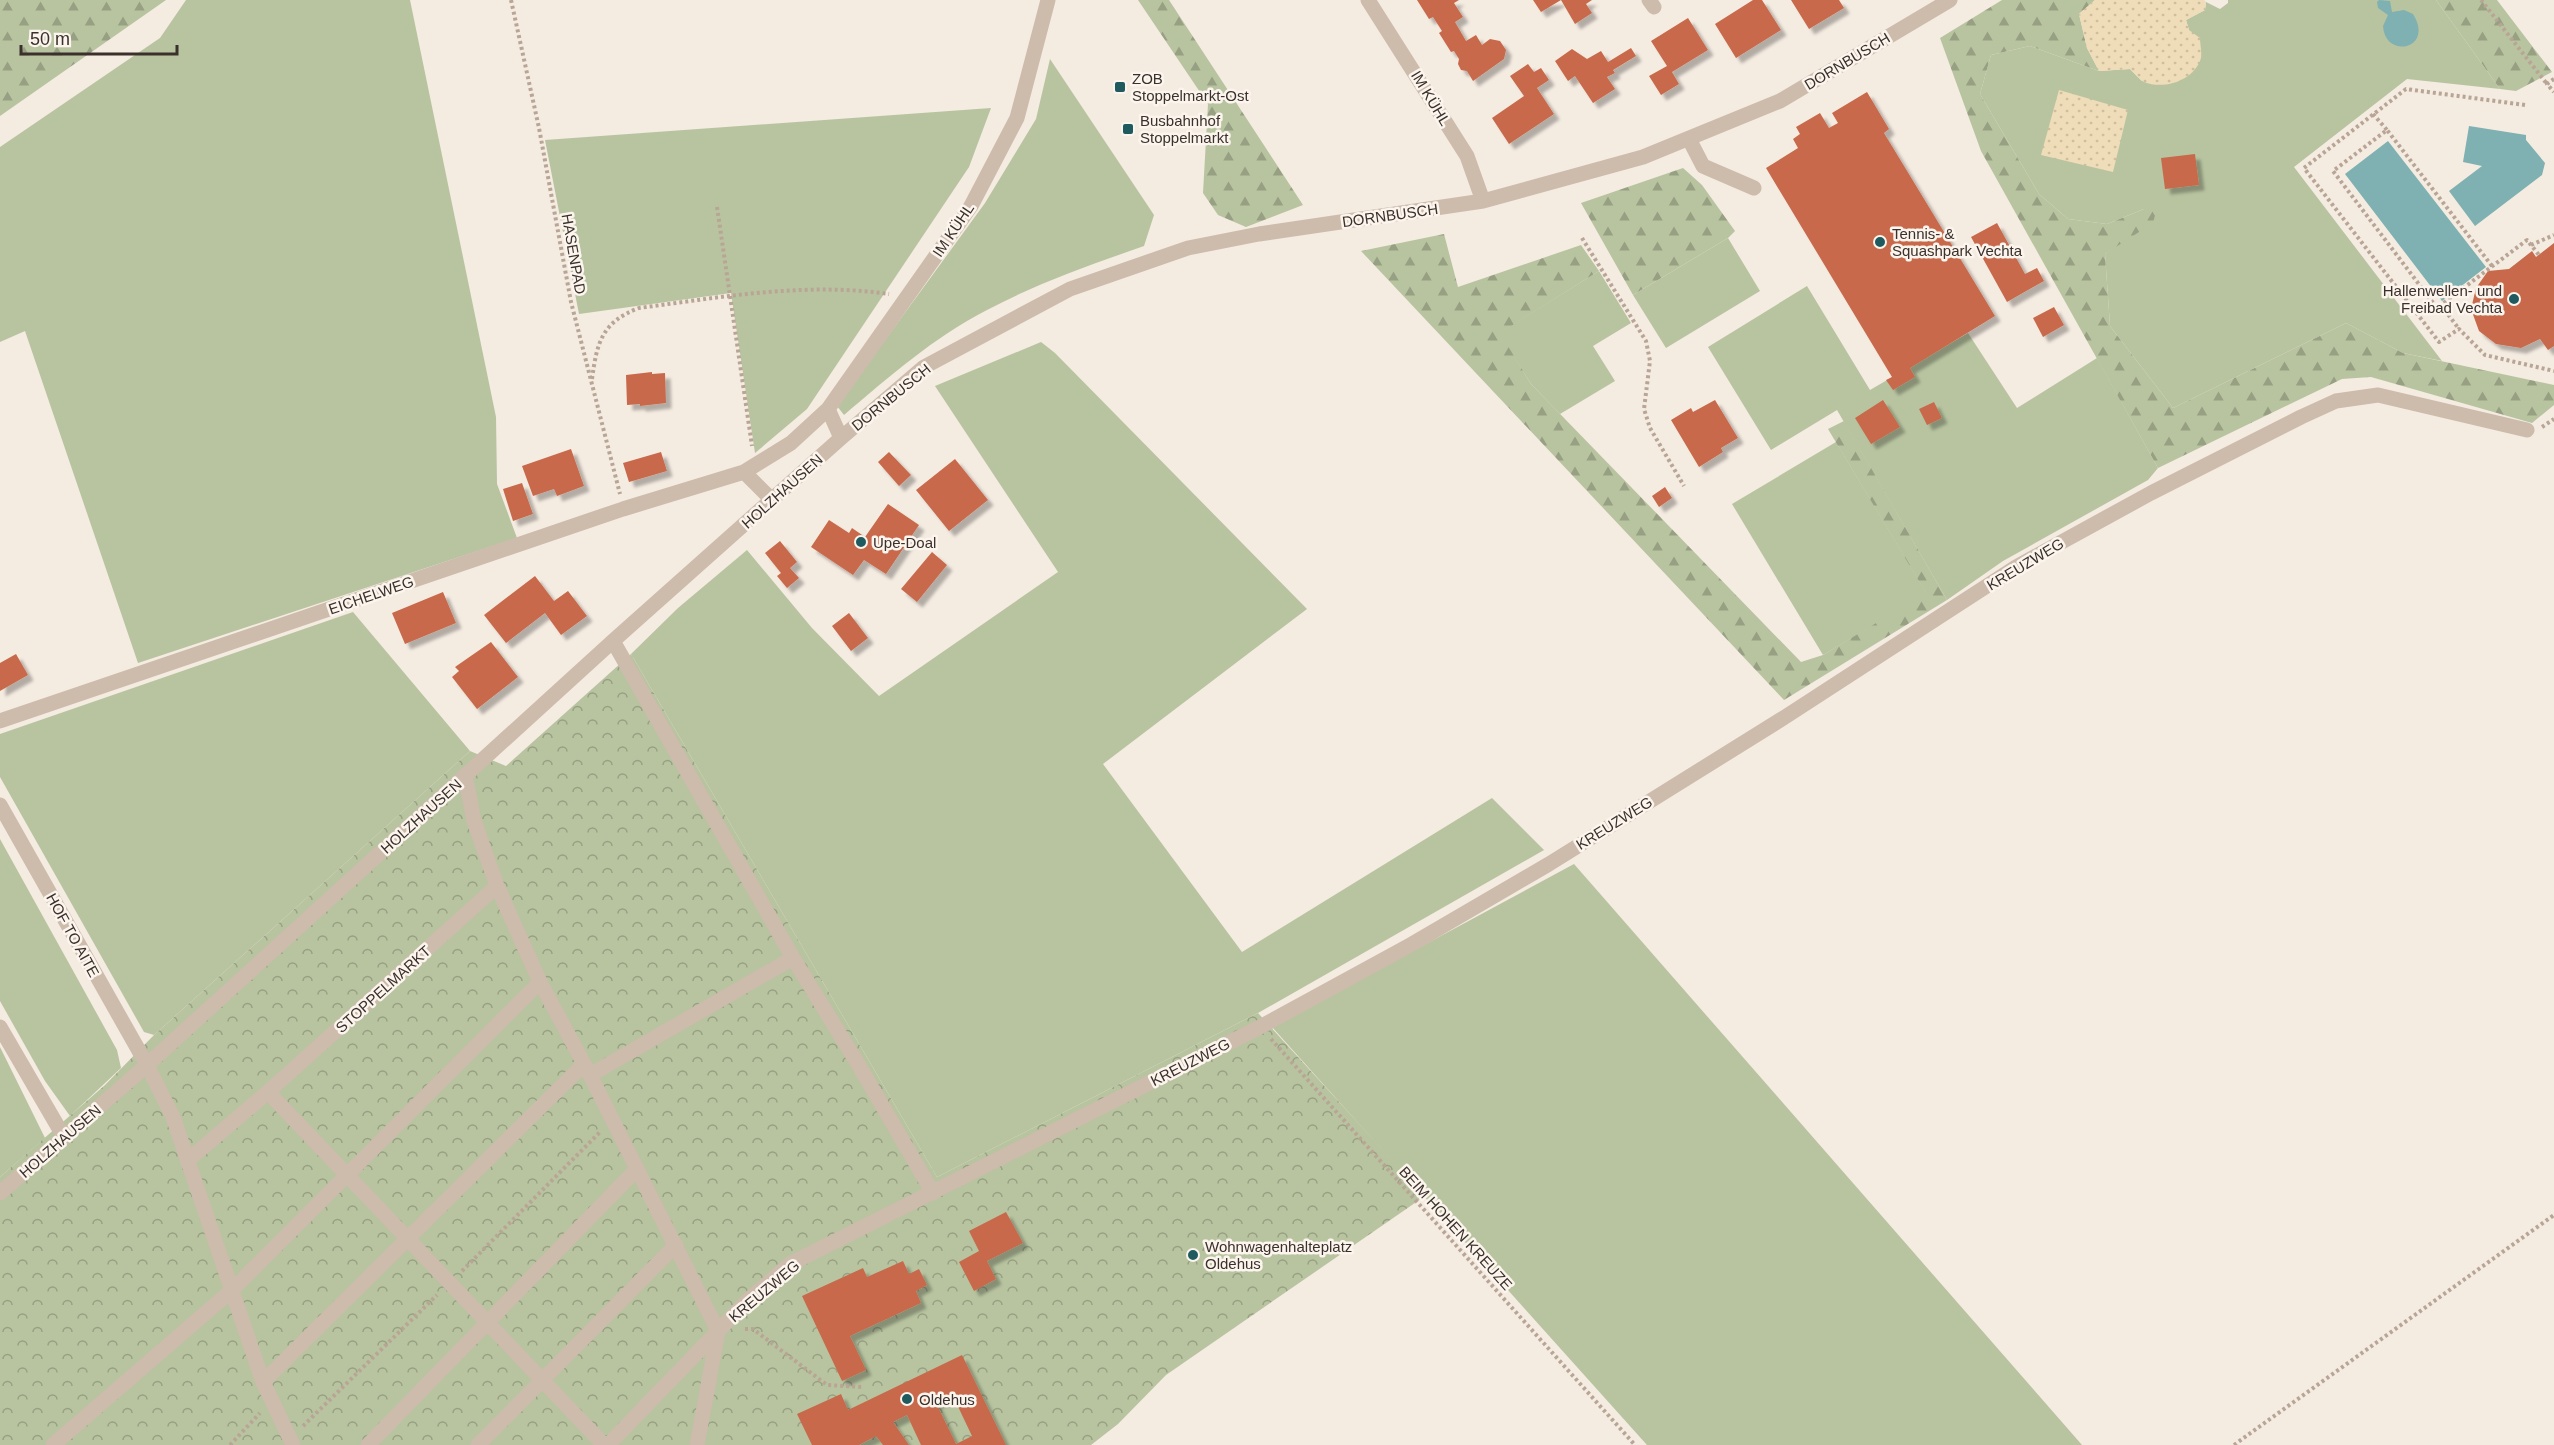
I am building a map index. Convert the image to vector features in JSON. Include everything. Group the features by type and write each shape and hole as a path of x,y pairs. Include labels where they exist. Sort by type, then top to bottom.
{"street":[{"name":"IM KÜHL","path":"828,410 971,206 1017,118 1048,0"},
{"name":"IM KÜHL","path":"1368,0 1467,156 1483,201"},
{"name":"DORNBUSCH","path":"841,438 924,368 1070,289 1188,248 1259,234 1483,201 1643,157 1779,101 1950,0"},
{"path":"1689,139 1703,166 1754,188"},
{"name":"KREUZWEG","path":"718,1331 748,1300 790,1264 1260,1027 1412,944 1549,864 1785,717 2016,567 2151,493 2310,413 2336,401 2378,395 2527,430"},
{"path":"828,410 841,438"},
{"name":"EICHELWEG","path":"0,721 749,468 791,443 828,410"},
{"name":"HOLZHAUSEN","path":"0,1193 147,1065 841,438"},
{"path":"749,468 772,500"},
{"path":"614,641 793,958 933,1193"},
{"path":"465,776 474,821 497,885 540,982 587,1070 718,1331 697,1445"},
{"name":"HOF TO AITE","path":"0,805 147,1065"},
{"name":"STOPPELMARKT","path":"188,1161 268,1092 497,885"},
{"path":"263,1382 408,1238 587,1070 793,958"},
{"path":"52,1445 231,1291 540,982"},
{"path":"0,1027 64,1137"},
{"path":"147,1065 172,1117 263,1382 293,1445"},
{"path":"268,1092 606,1445 718,1331"},
{"path":"368,1445 637,1169"},
{"path":"478,1445 676,1245"}],"path":[{"name":"HASENPAD","path":"511,0 539,128 571,302 623,509"},
{"path":"2481,0 2554,92"},
{"path":"2547,84 2554,79"},
{"path":"2459,329 2439,342 2304,168 2406,89 2525,105"},
{"path":"2373,114 2492,266"},
{"path":"2387,130 2333,171 2437,308 2527,240 2539,255"},
{"path":"717,207 749,468"},
{"path":"2532,245 2554,234"},
{"path":"1582,238 1646,341 1650,361 1644,409 1650,428 1684,486"},
{"path":"591,383 595,360 606,330 621,315 639,308 728,296 798,290 857,289 907,297"},
{"path":"2441,305 2459,329 2485,355 2554,371"},
{"name":"BEIM HOHEN KREUZE","path":"1260,1027 1635,1445"},
{"path":"2234,1445 2554,1215"},
{"path":"718,1331 753,1329 827,1385 863,1388"},
{"path":"230,1445 271,1402"}],"green space":[{"path":"0,0 166,0 0,116"},
{"path":"186,0 410,0 496,417 497,484 517,538 138,663 25,331 0,342 0,147 160,38"},
{"path":"1138,0 1169,0 1303,205 1246,227 1218,215 1203,193 1208,104"},
{"path":"2002,0 2095,0 2079,14 2087,48 2099,71 2030,46 1991,55 1980,94 2039,194 2068,219 2107,224 2144,209 2151,209 2155,215 2153,223 2105,254 2110,326 2173,408 2346,323 2403,353 2554,385 2554,405 2532,423 2371,377 2342,379 2158,468 1981,151 1940,38"},
{"path":"2228,0 2436,0 2500,89 2407,79 2294,167 2442,361 2403,353 2346,323 2173,408 2110,326 2105,254 2123,240 2144,209 2107,224 2068,219 2039,194 1980,94 1991,55 2030,46 2099,71 2130,69 2142,81 2189,30 2186,20 2205,10 2206,2 2220,9 2228,3"},
{"path":"2436,0 2497,0 2552,72 2516,91 2500,89"},
{"path":"1050,59 1154,215 1144,246 1045,283 967,321 912,358 844,415 837,406 985,203 1036,119"},
{"path":"991,108 969,167 807,409 755,453 731,293 579,314 545,140"},
{"path":"1683,168 1702,185 1735,231 1728,238 1633,295 1581,203"},
{"path":"1444,234 1458,287 1581,245 1599,271 1500,333 1531,384 1801,662 1823,655 1926,593 1828,429 1844,421 1947,600 1784,700 1361,251"},
{"path":"1728,238 1760,291 1666,348 1633,295"},
{"path":"1599,271 1631,323 1593,346 1615,381 1560,414 1531,384 1499,333"},
{"path":"1807,286 1870,390 1968,333 2017,408 2097,358 2158,468 2148,480 2003,561 1947,600 1837,410 1771,450 1708,347"},
{"path":"1041,342 1055,353 1307,609 1103,764 1242,952 1492,798 1544,850 1258,1013 937,1177 631,654 678,608 747,550 812,628 879,696 1058,572 935,386"},
{"path":"1836,442 1927,594 1823,655 1732,504"},
{"path":"353,612 470,751 154,1035 144,1032 0,777 0,734"},
{"path":"631,654 937,1177 1258,1013 1425,1196 1166,1375 1118,1424 1091,1445 0,1445 0,1177 105,1085 154,1035 470,751 506,766"},
{"path":"0,839 117,1050 121,1068 70,1116 45,1081 0,1001"},
{"path":"1574,864 2082,1445 1647,1445 1272,1027"},
{"path":"0,1047 45,1138 0,1177"}],"sand":[{"path":"2095,0 2204,0 2205,10 2186,20 2189,30 2200,38 2201,58 2197,66 2185,78 2160,85 2144,82 2130,69 2099,71 2087,48 2079,14"},
{"path":"2059,90 2128,110 2113,172 2041,155"}],"water":[{"path":"2379,0 2390,1 2392,12 2404,10 2413,14 2418,26 2418,35 2414,42 2407,46 2399,46 2386,37 2383,26 2388,15 2378,8"},
{"path":"2469,126 2526,135 2526,140 2545,163 2542,175 2475,226 2449,191 2482,166 2463,162"},
{"path":"2388,141 2486,267 2442,301 2345,174"}],"building":[{"path":"1417,0 1459,0 1454,3 1463,17 1455,22 1466,41 1476,35 1482,45 1490,39 1500,41 1506,50 1504,59 1473,81 1467,71 1461,70 1458,64 1459,59 1454,51 1451,52 1439,33 1442,31 1433,17 1429,19"},
{"path":"1533,0 1561,0 1541,12"},
{"path":"1561,0 1592,0 1586,4 1592,13 1575,24"},
{"path":"1753,0 1762,0 1781,30 1736,58 1715,24"},
{"path":"1791,0 1839,0 1844,8 1809,29"},
{"path":"1688,18 1708,50 1672,72 1679,84 1661,95 1649,76 1667,66 1651,41"},
{"path":"1631,48 1636,56 1613,70 1615,73 1607,77 1615,89 1593,103 1575,76 1568,81 1555,61 1572,49 1587,59 1601,51 1608,62"},
{"path":"1528,64 1534,72 1541,68 1549,80 1537,88 1554,114 1509,144 1492,118 1524,96 1510,76"},
{"name":"Tennis- & Squashpark Vechta","path":"1867,92 1889,129 1884,133 1995,316 1910,368 1915,377 1893,390 1886,380 1892,377 1766,168 1798,148 1793,139 1800,134 1796,127 1820,113 1829,128 1838,123 1832,113"},
{"path":"2195,154 2199,185 2165,189 2161,158"},
{"path":"1997,223 2025,274 2037,268 2044,281 2007,302 1971,237"},
{"name":"Hallenwellen- und Freibad Vechta","path":"2554,243 2554,346 2548,350 2540,339 2521,348 2496,344 2479,331 2471,309 2476,288 2488,271 2509,269 2532,251 2536,257"},
{"path":"2054,307 2064,325 2043,337 2033,318"},
{"path":"652,372 652,374 665,373 666,403 627,405 626,375"},
{"path":"1715,400 1738,438 1721,448 1723,452 1699,467 1671,420 1691,408 1693,412"},
{"path":"1883,400 1900,427 1871,444 1855,418"},
{"path":"1934,402 1942,418 1927,425 1919,409"},
{"path":"571,449 584,486 557,496 554,489 533,496 522,466"},
{"path":"661,452 667,471 629,482 623,463"},
{"path":"889,452 911,475 899,486 878,462"},
{"path":"955,459 988,500 949,531 916,490"},
{"path":"522,483 533,514 513,521 503,489"},
{"path":"1665,487 1672,498 1659,507 1652,496"},
{"name":"Upe-Doal","path":"888,504 919,525 886,574 864,560 853,575 811,547 829,520 849,533 852,528 865,537"},
{"path":"780,541 797,562 790,568 799,578 787,588 777,576 781,573 765,553"},
{"path":"932,552 947,565 917,602 901,589"},
{"path":"535,576 554,601 568,591 587,616 561,635 545,613 506,643 484,615"},
{"path":"443,592 456,623 405,644 392,613"},
{"path":"849,613 868,638 851,651 832,626"},
{"path":"491,642 518,677 477,709 452,677 459,671 455,667"},
{"path":"16,654 28,675 0,691 0,663"},
{"path":"1006,1212 1023,1243 987,1261 996,1279 974,1291 959,1262 979,1251 969,1231"},
{"path":"903,1261 909,1274 919,1269 927,1285 916,1291 921,1303 850,1336 866,1370 842,1381 802,1296 863,1268 867,1277"},
{"name":"Oldehus","path":"962,1355 1006,1445 921,1445 907,1415 893,1422 909,1445 883,1445 876,1436 859,1445 812,1445 797,1414 841,1394 848,1410","holes":["953,1396 972,1436 956,1444 936,1403"]}],"place":[{"name":"ZOB Stoppelmarkt-Ost","path":"1120,87"},
{"name":"Busbahnhof Stoppelmarkt","path":"1128,129"},
{"name":"Tennis- & Squashpark Vechta","path":"1880,242"},
{"name":"Hallenwellen- und Freibad Vechta","path":"2514,299"},
{"name":"Upe-Doal","path":"861,542"},
{"name":"Wohnwagenhalteplatz Oldehus","path":"1193,1255"},
{"name":"Oldehus","path":"907,1399"}]}
